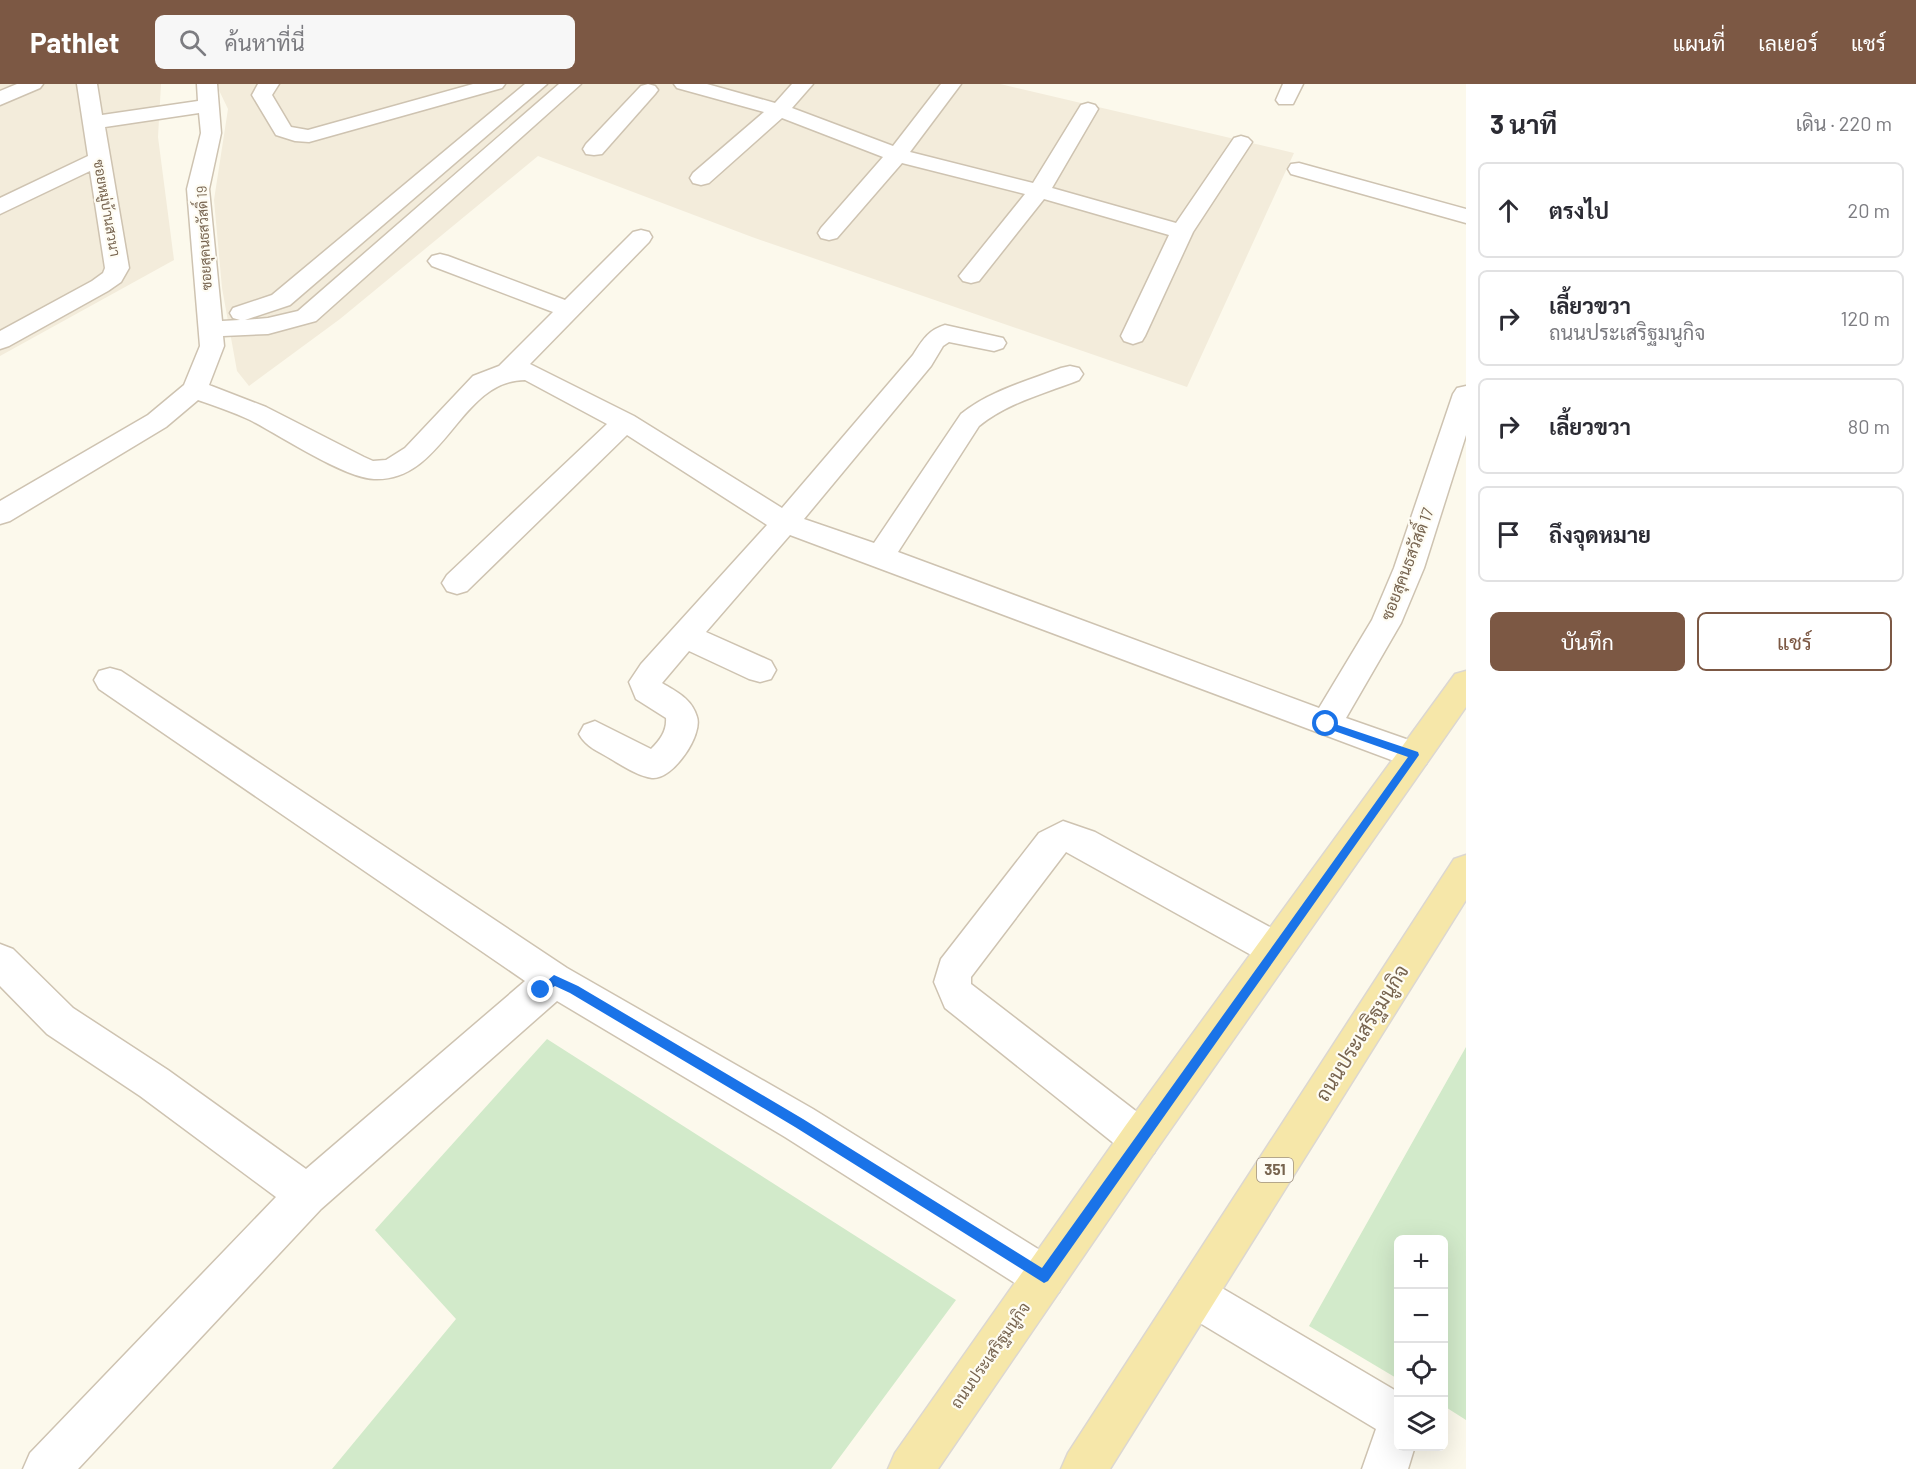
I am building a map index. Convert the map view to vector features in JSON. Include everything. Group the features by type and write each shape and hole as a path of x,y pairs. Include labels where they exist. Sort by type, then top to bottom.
{"main road":[{"name":"ถนนประเสริฐมนูกิจ","path":"910,1469 1140,1139 1466,683"},
{"name":"ถนนประเสริฐมนูกิจ","path":"1093,1465 1195,1296 1466,870"}],"street":[{"name":"ซอยหมู่บ้านสวนา","path":"0,341 100,286 113,277 117,268 87,84"},
{"path":"269,84 263,90 262,95 283,131 294,135 309,136 495,84"},
{"path":"211,329 249,309 281,300 537,84"},
{"path":"211,329 268,326 307,316 571,84"},
{"path":"594,149 641,87 665,88 673,84"},
{"path":"684,84 779,110 897,155 1039,191 1182,232"},
{"path":"701,178 779,110 803,84"},
{"path":"829,233 897,155 951,84"},
{"path":"92,115 209,93"},
{"name":"ซอยสุคนธสวัสดิ์ 19","path":"195,389 213,346 198,189 210,133 209,93"},
{"path":"972,276 1039,191 1088,109"},
{"path":"1133,336 1182,232 1242,142"},
{"path":"0,207 98,159"},
{"path":"1299,169 1466,216"},
{"path":"508,372 641,237"},
{"path":"440,261 569,310"},
{"path":"595,734 647,763 654,765 667,756 684,726 682,715 677,708 647,690 645,682 785,523 922,360 934,341 945,333 994,343"},
{"path":"0,514 157,421 195,389 257,413 354,464 372,470 392,469 415,454 482,382 508,372 530,372 625,422 785,523 880,556 1414,755"},
{"path":"880,556 970,420 1000,401 1070,374"},
{"name":"ซอยสุคนธสวัสดิ์ 17","path":"1326,724 1386,623 1409,568 1466,394"},
{"path":"457,583 625,422"},
{"path":"685,636 760,670"},
{"path":"110,680 554,980 799,1123 1044,1277"},
{"path":"1140,1139 958,996 952,982 954,971 1052,843 1063,836 1083,842 1275,949"},
{"path":"0,961 60,1021 154,1083 307,1195"},
{"path":"46,1469 307,1195 554,980"},
{"path":"1195,1296 1394,1415"},
{"path":"1385,1469 1394,1443"}],"shaded area":[{"path":"0,84 161,84 158,137 174,260 0,356"},
{"path":"216,84 1000,84 1294,153 1187,387 752,237 538,156 340,319 249,386 237,371 222,288 214,200 228,109"}],"green space":[{"path":"547,1039 956,1300 831,1469 332,1469 456,1319 375,1230"},
{"path":"1466,1047 1466,1420 1448,1409 1448,1235 1394,1235 1394,1377 1309,1326"}],"route":[{"path":"541,990 554,980 574,990 799,1123 1044,1277 1414,755 1326,724"}]}
